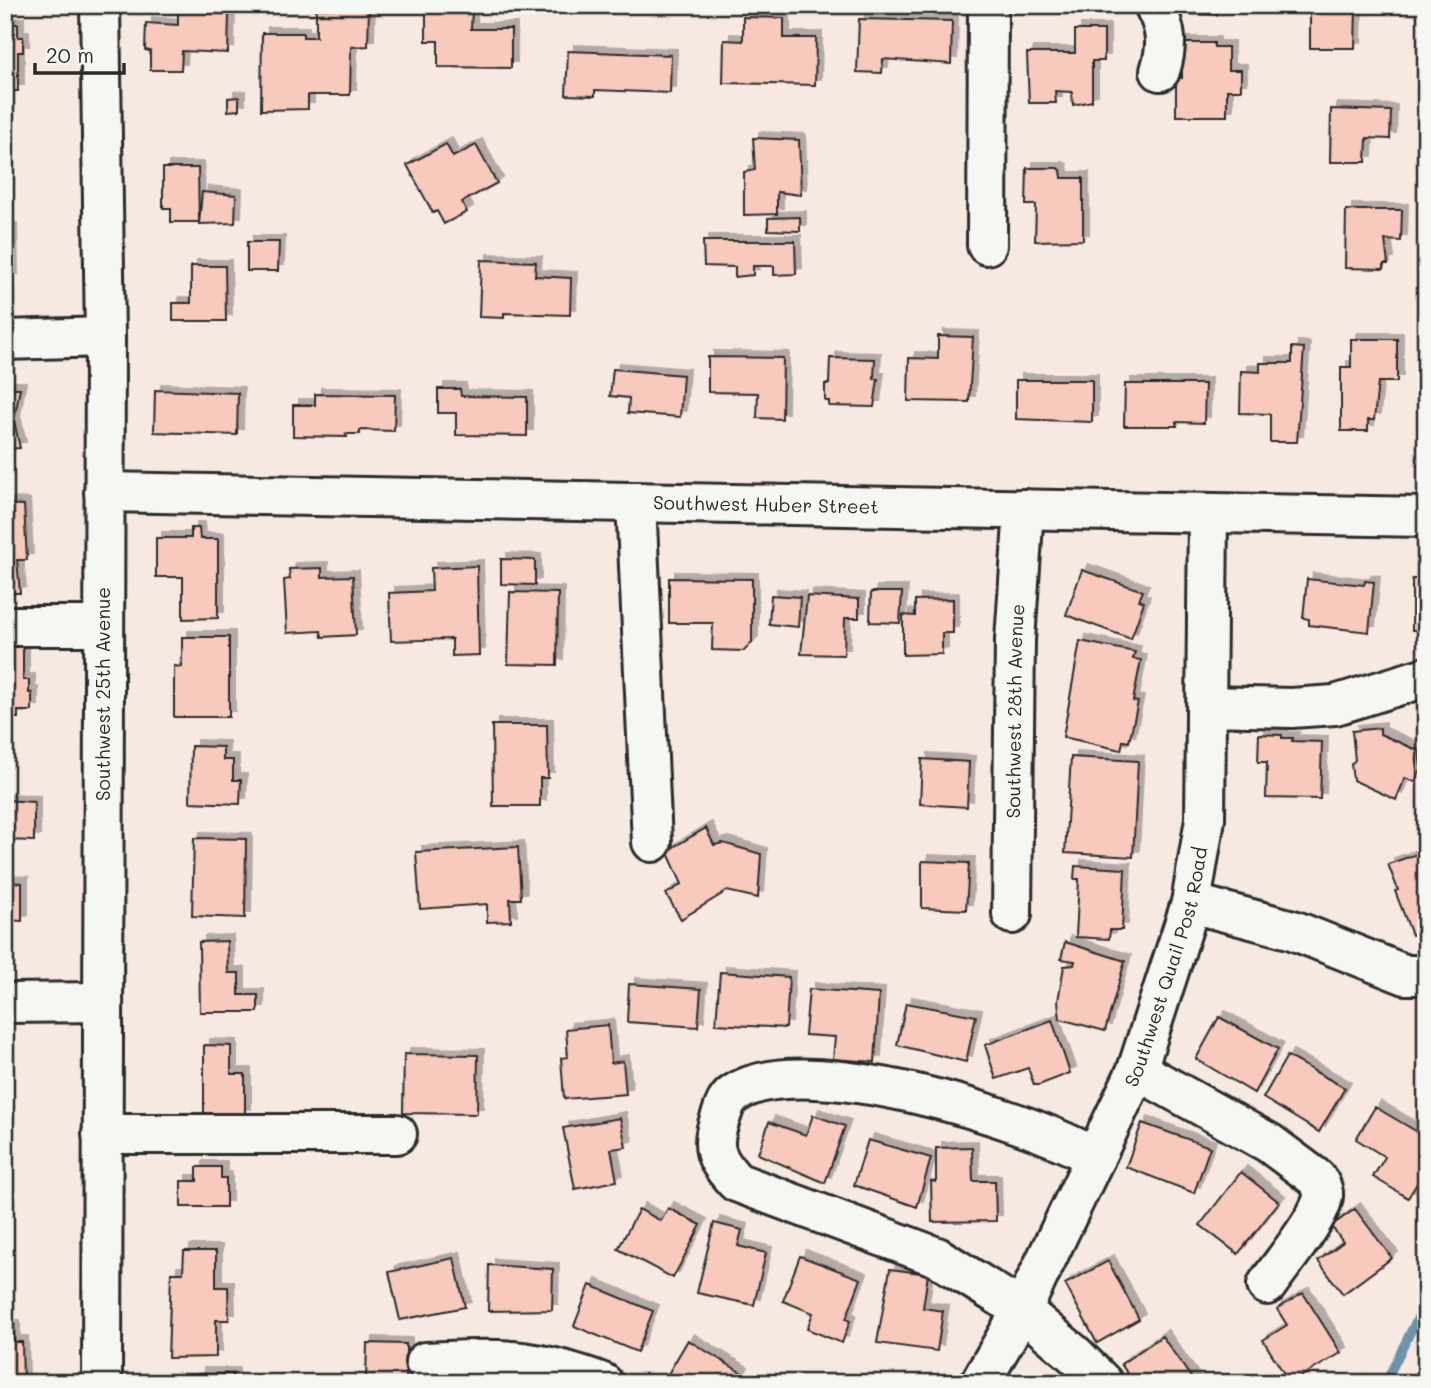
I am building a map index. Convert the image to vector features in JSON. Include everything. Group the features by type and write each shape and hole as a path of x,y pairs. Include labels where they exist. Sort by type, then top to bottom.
{"street":[{"name":"Southwest 25th Avenue","path":"100,5 105,337 102,1383"},
{"path":"987,245 988,5"},
{"path":"1154,5 1165,25 1167,49 1160,71"},
{"path":"5,340 105,337"},
{"name":"Southwest Huber Street","path":"104,492 1426,516"},
{"path":"636,502 652,842"},
{"name":"Southwest 28th Avenue","path":"1012,914 1015,640 1024,509"},
{"name":"Southwest Quail Post Road","path":"980,1383 1022,1310 1137,1070 1191,903 1205,819 1208,514"},
{"path":"5,626 104,626"},
{"path":"1207,706 1291,708 1335,705 1426,677"},
{"path":"1191,903 1293,930 1406,975 1426,975"},
{"path":"5,1003 103,1002"},
{"path":"1137,1070 1269,1143 1316,1178 1321,1185 1324,1192 1321,1208 1267,1285"},
{"path":"1095,1158 1070,1143 1009,1118 890,1089 814,1078 763,1083 734,1094 725,1104 715,1132 718,1162 736,1182 937,1257 1022,1310 1076,1354 1103,1383"},
{"path":"102,1134 397,1134"},
{"path":"425,1362 500,1358 540,1363 603,1383"}],"building":[{"path":"178,5 209,7 209,13 229,14 228,53 182,51 181,70 150,70 150,51 145,50 146,23 178,25"},
{"path":"1188,5 1217,5 1217,15 1188,14"},
{"path":"369,7 368,46 351,47 350,95 308,95 308,109 261,110 262,33 303,33 303,37 316,37 316,9"},
{"path":"1310,7 1356,7 1355,48 1310,48"},
{"path":"426,9 472,9 471,29 511,29 511,68 438,67 438,41 426,41"},
{"path":"743,17 784,18 784,38 816,38 815,85 723,83 724,40 743,41"},
{"path":"859,19 952,21 951,64 883,59 882,73 857,72"},
{"path":"5,24 18,24 18,37 23,37 23,52 18,52 18,91 5,91"},
{"path":"1075,30 1104,30 1104,61 1092,61 1092,101 1073,105 1072,92 1055,91 1056,103 1029,103 1027,53 1075,53"},
{"path":"1182,43 1214,43 1214,47 1228,47 1228,70 1241,70 1241,90 1227,90 1227,116 1176,116 1176,78 1182,78"},
{"path":"568,51 671,55 670,93 595,90 595,96 566,95"},
{"path":"239,97 239,110 228,111 228,98"},
{"path":"1331,109 1391,111 1390,139 1367,138 1366,162 1330,162"},
{"path":"753,138 799,140 801,195 777,192 777,214 744,215 744,172 755,170"},
{"path":"446,144 453,157 476,145 497,183 462,202 467,212 444,224 437,211 433,213 407,165"},
{"path":"163,168 198,168 199,222 171,222 171,208 163,208"},
{"path":"1027,168 1057,168 1061,170 1062,178 1083,178 1083,240 1035,241 1036,205 1026,205"},
{"path":"202,192 236,195 235,223 199,224"},
{"path":"1346,210 1402,210 1401,241 1385,240 1388,264 1384,264 1384,269 1345,268"},
{"path":"800,217 800,231 768,230 768,218"},
{"path":"5,229 11,229 12,280 5,280"},
{"path":"703,241 795,241 796,274 774,275 774,266 753,266 753,275 735,277 735,267 704,266"},
{"path":"247,242 279,242 278,271 247,271"},
{"path":"481,260 536,262 535,276 571,278 570,315 504,313 504,318 479,317"},
{"path":"191,266 225,266 226,321 173,321 173,303 191,303"},
{"path":"938,336 973,337 969,402 908,401 909,358 938,359"},
{"path":"1351,339 1397,339 1397,382 1378,382 1374,420 1368,420 1368,431 1341,431 1341,367 1351,367"},
{"path":"1292,347 1304,348 1297,442 1270,442 1270,414 1240,413 1241,371 1260,372 1260,363 1292,363"},
{"path":"708,357 783,358 782,419 757,418 758,393 708,392"},
{"path":"830,358 875,359 874,379 878,379 874,407 829,406 829,401 825,401 825,384 829,384"},
{"path":"613,369 683,375 680,417 628,413 629,398 610,396"},
{"path":"1016,380 1092,380 1092,422 1016,419"},
{"path":"1125,384 1205,384 1204,423 1124,426"},
{"path":"5,388 20,388 14,421 20,448 5,449"},
{"path":"438,389 460,389 461,396 527,397 527,436 456,435 456,413 438,413"},
{"path":"155,390 238,393 237,435 154,432"},
{"path":"315,394 395,395 394,431 360,430 360,434 346,434 347,437 293,436 293,405 315,405"},
{"path":"5,504 24,505 27,560 17,560 20,593 5,593"},
{"path":"191,528 199,528 200,539 218,539 218,618 183,619 183,577 156,577 156,538 191,538"},
{"path":"501,559 535,560 535,585 501,584"},
{"path":"477,566 479,655 452,656 452,639 391,641 389,593 432,591 431,568"},
{"path":"322,568 322,577 353,576 356,635 322,637 321,631 287,633 284,580 290,579 289,569"},
{"path":"1082,570 1143,591 1139,600 1144,602 1131,639 1066,615"},
{"path":"669,578 752,579 752,642 744,651 712,650 713,623 669,623"},
{"path":"1307,579 1364,585 1365,581 1374,582 1369,632 1309,625 1309,619 1303,618"},
{"path":"1412,579 1423,579 1423,585 1426,585 1426,630 1412,630"},
{"path":"510,592 558,593 557,665 508,664"},
{"path":"871,592 902,592 900,623 870,622"},
{"path":"771,595 800,597 798,627 769,624"},
{"path":"807,596 859,599 859,618 845,618 844,655 801,654"},
{"path":"953,599 953,633 942,633 942,654 903,655 903,615 915,616 915,600"},
{"path":"182,637 229,637 229,717 174,717 174,666 182,667"},
{"path":"1080,641 1135,652 1133,659 1141,660 1133,701 1138,702 1129,742 1123,741 1121,750 1063,737"},
{"path":"5,646 23,646 23,680 29,680 29,693 32,693 32,711 18,711 18,718 5,718"},
{"path":"492,725 547,725 548,778 540,778 540,806 493,806"},
{"path":"1380,728 1380,734 1419,751 1421,769 1415,782 1405,778 1396,800 1353,780 1351,764 1355,760 1352,731"},
{"path":"1259,734 1282,735 1282,738 1293,738 1292,741 1322,742 1320,799 1266,798 1267,762 1258,762"},
{"path":"191,746 223,747 223,760 233,760 233,780 241,780 240,804 190,802"},
{"path":"1071,757 1138,761 1133,857 1065,853"},
{"path":"922,759 969,762 967,807 920,804"},
{"path":"5,800 34,802 34,841 5,840"},
{"path":"706,828 714,845 723,843 761,854 758,898 727,891 681,919 666,894 682,884 667,851"},
{"path":"194,838 246,839 245,918 192,916"},
{"path":"518,847 521,899 510,899 511,921 487,922 487,904 420,909 416,852"},
{"path":"1426,851 1426,930 1412,935 1388,864"},
{"path":"922,861 969,863 966,910 922,908"},
{"path":"1075,866 1125,869 1122,930 1110,930 1109,939 1076,937 1079,879 1074,879"},
{"path":"5,882 22,883 22,921 5,920"},
{"path":"227,941 228,973 239,973 239,995 258,995 258,1012 200,1012 199,942"},
{"path":"1065,942 1125,961 1105,1031 1060,1019 1058,1001 1064,966 1074,965 1075,961 1061,959"},
{"path":"720,972 789,977 786,1028 716,1024"},
{"path":"629,984 701,989 698,1027 627,1022"},
{"path":"809,989 879,994 875,1062 833,1059 835,1037 805,1035"},
{"path":"906,1003 976,1016 966,1062 897,1045"},
{"path":"1219,1017 1278,1049 1254,1093 1196,1059"},
{"path":"1052,1020 1070,1073 1039,1085 1034,1085 1028,1068 996,1079 985,1045"},
{"path":"608,1025 611,1063 623,1061 626,1094 564,1099 561,1058 568,1057 566,1029"},
{"path":"204,1045 231,1046 231,1074 245,1074 245,1115 204,1115"},
{"path":"404,1054 478,1055 477,1114 403,1113"},
{"path":"1287,1056 1345,1088 1319,1132 1263,1098"},
{"path":"1375,1107 1426,1137 1426,1169 1408,1198 1373,1177 1385,1157 1356,1139"},
{"path":"813,1115 845,1126 825,1183 758,1154 769,1122 806,1135"},
{"path":"620,1118 626,1147 611,1149 617,1181 575,1189 563,1128"},
{"path":"1142,1123 1210,1147 1194,1193 1126,1167"},
{"path":"868,1140 931,1158 917,1207 854,1185"},
{"path":"972,1147 973,1181 995,1181 996,1221 932,1222 931,1181 936,1182 936,1148"},
{"path":"197,1167 221,1167 221,1178 226,1178 226,1207 181,1207 181,1181 197,1181"},
{"path":"1241,1172 1279,1202 1238,1254 1200,1225"},
{"path":"668,1208 701,1225 673,1278 618,1249 639,1209 661,1221"},
{"path":"1355,1209 1392,1258 1343,1294 1318,1261 1343,1242 1331,1226"},
{"path":"714,1223 742,1230 738,1246 766,1253 754,1305 697,1293"},
{"path":"184,1251 216,1251 216,1287 228,1287 229,1320 216,1320 216,1357 168,1358 171,1273 183,1273"},
{"path":"800,1256 861,1279 846,1319 850,1321 842,1343 807,1329 813,1313 783,1301"},
{"path":"454,1258 465,1307 400,1320 389,1272"},
{"path":"1108,1261 1139,1319 1097,1343 1065,1284"},
{"path":"489,1265 553,1269 552,1310 488,1311"},
{"path":"890,1269 928,1274 923,1308 943,1311 937,1351 877,1343"},
{"path":"590,1285 653,1311 637,1352 574,1326"},
{"path":"1303,1293 1341,1353 1290,1383 1263,1340 1287,1325 1277,1309"},
{"path":"5,1326 14,1326 14,1342 22,1342 23,1383 5,1383"},
{"path":"1162,1336 1195,1383 1134,1383 1121,1364"},
{"path":"688,1340 742,1373 736,1383 671,1383 665,1379"},
{"path":"367,1343 406,1344 406,1379 424,1379 424,1383 363,1383 363,1379 366,1379"},
{"path":"198,1374 233,1374 233,1383 198,1383"}],"waterway":[{"path":"1385,1383 1426,1301"}]}
